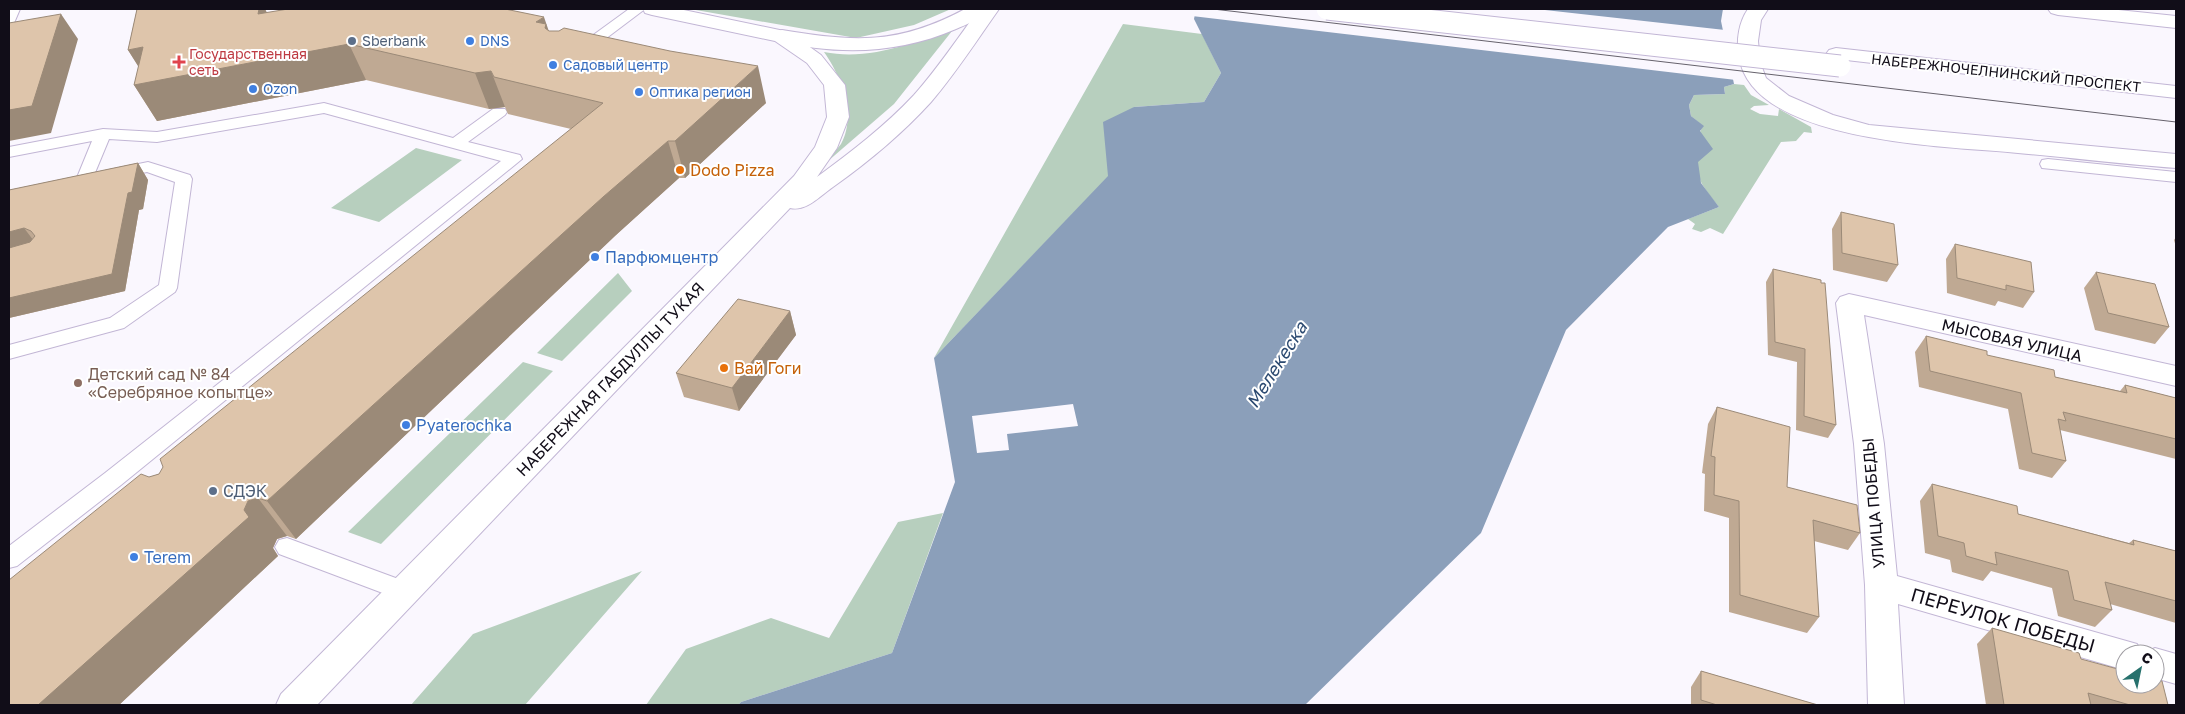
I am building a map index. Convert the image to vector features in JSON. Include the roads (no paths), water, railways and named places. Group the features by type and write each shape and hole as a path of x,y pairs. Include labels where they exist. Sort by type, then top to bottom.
{"main road":[{"path":"652,9 832,45 888,45 928,34 951,25 979,9"},
{"path":"748,235 806,196 863,152 912,109 932,87 990,9"},
{"path":"1327,9 1838,60"},
{"path":"1433,9 1838,60"},
{"path":"1758,9 1749,28 1747,48 1756,80 1780,100 1844,126 1869,132 2176,161"},
{"path":"2058,9 2174,22"},
{"name":"НАБЕРЕЖНАЯ ГАБДУЛЛЫ ТУКАЯ","path":"294,705 802,181 826,148 838,117 834,85 814,59 782,36"},
{"name":"НАБЕРЕЖНОЧЕЛНИНСКИЙ ПРОСПЕКТ","path":"1838,60 2176,92"},
{"name":"НАБЕРЕЖНОЧЕЛНИНСКИЙ ПРОСПЕКТ","path":"1838,60 2176,104"},
{"name":"МЫСОВАЯ УЛИЦА","path":"1849,303 2176,376"},
{"name":"УЛИЦА ПОБЕДЫ","path":"1849,303 1869,444 1880,585 1886,705"},
{"name":"ПЕРЕУЛОК ПОБЕДЫ","path":"1880,585 2115,651"}],"lane":[{"path":"9,20 13,9"},
{"path":"566,62 638,9"},
{"path":"9,152 103,134 157,137 324,108 514,159 113,479 9,558"},
{"path":"456,143 499,112"},
{"path":"84,180 103,134"},
{"path":"2048,164 2176,177"},
{"path":"9,352 117,323 168,288 184,179 148,168 65,184"},
{"path":"113,479 139,489"},
{"path":"287,547 404,591"}],"water":[{"name":"Мелекеска","path":"1196,9 1723,9 1721,21 1734,84 1724,87 1725,94 1694,95 1689,105 1691,116 1704,126 1700,131 1713,149 1698,162 1701,183 1719,207 1668,227 1566,330 1481,533 1305,705 738,705 741,702 892,653 955,482 934,358 1108,176 1103,122 1134,107 1204,102 1221,73 1194,19"}],"tram line":[{"path":"1213,9 2176,122"}],"place":[{"name":"Sberbank","path":"352,41"},
{"name":"DNS","path":"470,41"},
{"name":"Государственная сеть","path":"179,62"},
{"name":"Садовый центр","path":"553,65"},
{"name":"Ozon","path":"253,89"},
{"name":"Оптика регион","path":"639,92"},
{"name":"Dodo Pizza","path":"680,170"},
{"name":"Парфюмцентр","path":"595,257"},
{"name":"Вай Гоги","path":"724,368"},
{"name":"Детский сад № 84 «Серебряное копытце»","path":"78,383"},
{"name":"Pyaterochka","path":"406,425"},
{"name":"СДЭК","path":"213,491"},
{"name":"Terem","path":"134,557"}]}
